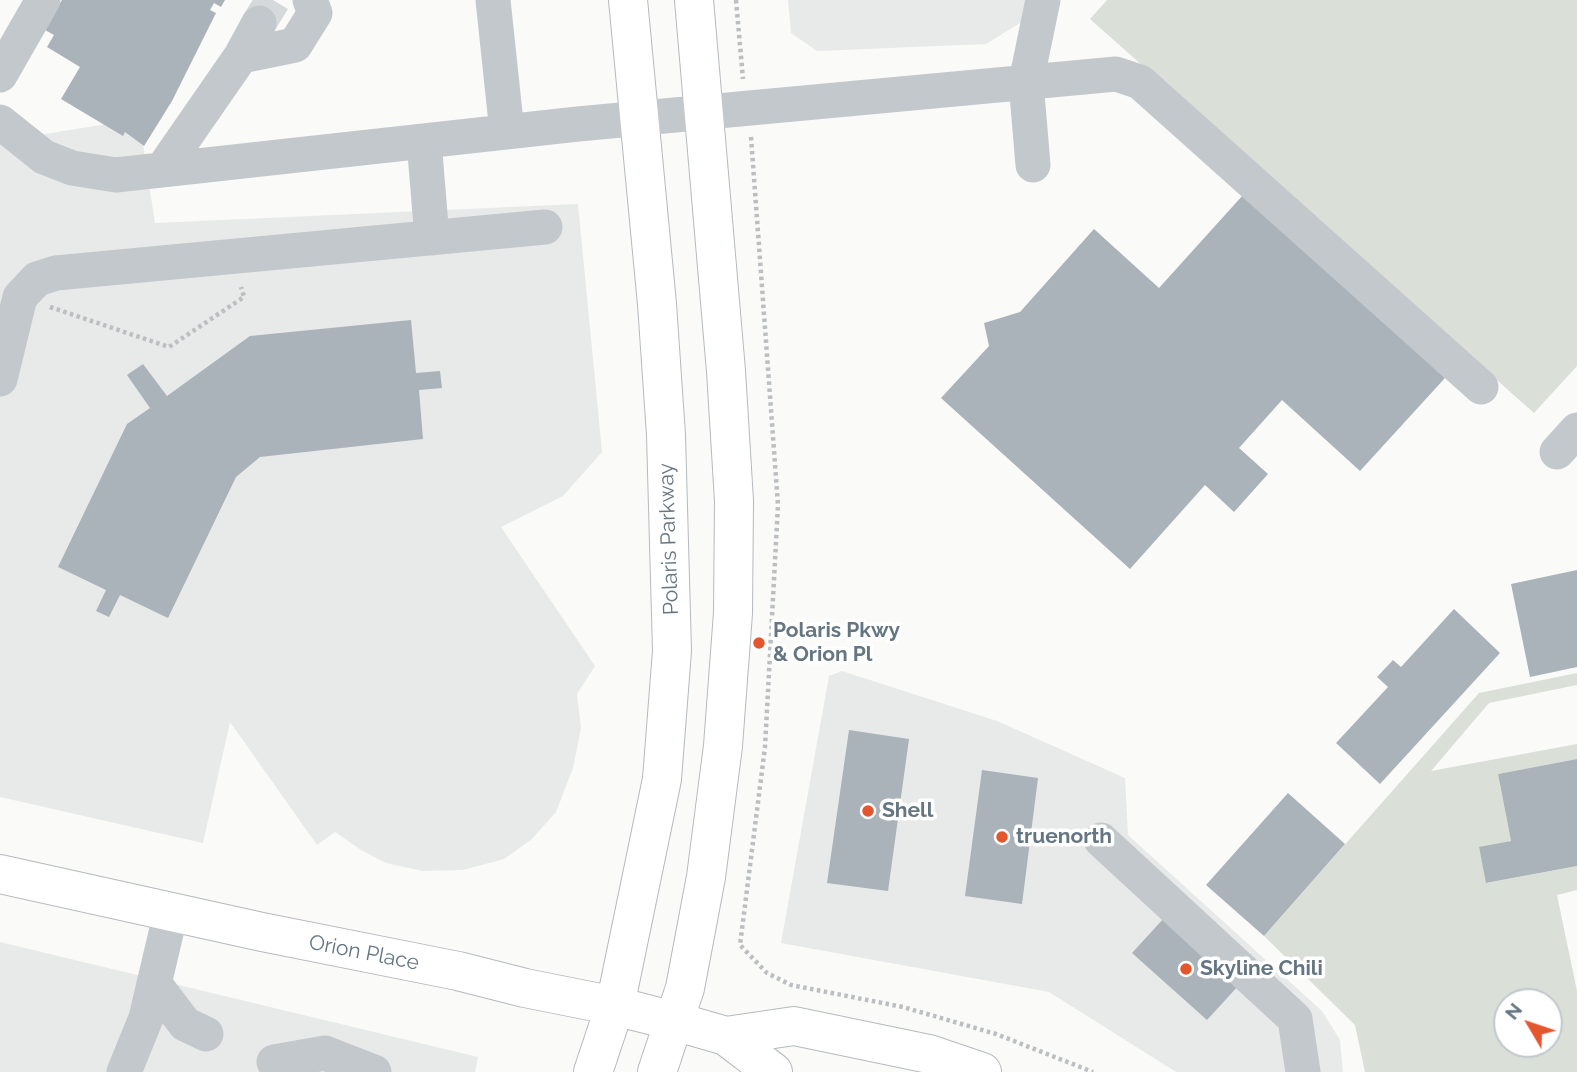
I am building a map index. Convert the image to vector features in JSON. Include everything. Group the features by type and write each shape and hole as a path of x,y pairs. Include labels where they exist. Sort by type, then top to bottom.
{"main road":[{"name":"Polaris Parkway","path":"593,1072 615,1006 662,779 672,651 666,435 657,304 628,0"},
{"path":"657,1072 685,988 706,877 723,746 733,613 734,500 726,371 694,0"},
{"name":"Orion Place","path":"0,874 458,971 674,1020 726,1036 773,1072"},
{"name":"Orion Place","path":"726,1036 794,1026 929,1054 982,1072"}],"lane":[{"path":"0,75 43,0"},
{"path":"241,56 295,45 315,13 310,0"},
{"path":"493,0 507,132"},
{"path":"1033,165 1026,82 1043,0"},
{"path":"162,170 241,56 260,23"},
{"path":"0,122 44,157 72,168 116,175 507,132 1116,74 1140,82 1481,387"},
{"path":"424,141 432,238"},
{"path":"0,379 20,296 37,278 56,273 545,228"},
{"path":"1101,840 1295,1018 1303,1072"},
{"path":"124,1072 146,1018 171,912"},
{"path":"154,983 185,1024 206,1034"},
{"path":"274,1062 325,1053 374,1072"}],"path":[{"path":"736,0 753,150 778,505 765,747 740,945 767,974 791,985 903,1007 996,1034 1093,1072"},
{"path":"20,296 169,347 244,297 232,257"}],"shaded area":[{"path":"788,0 1057,0 986,44 817,51 791,33"},
{"path":"1107,0 1577,0 1577,366 1534,413 1090,19"},
{"path":"139,119 155,223 578,204 602,452 563,496 501,527 595,666 577,694 581,728 573,768 556,812 532,839 504,859 463,870 423,871 386,863 335,832 317,845 230,722 203,843 0,797 0,141"},
{"path":"842,671 997,721 1125,778 1128,835 1322,1011 1340,1040 1343,1072 1176,1072 1049,992 781,943 829,676"},
{"path":"1577,673 1577,685 1489,703 1431,771 1577,744 1577,759 1498,774 1511,841 1479,848 1487,883 1577,866 1577,890 1557,895 1577,991 1577,1072 1365,1072 1355,1025 1264,936 1479,693"},
{"path":"0,942 478,1057 475,1072 0,1072"}],"building":[{"path":"62,0 225,0 221,7 214,3 210,10 216,13 172,101 144,146 125,132 123,136 61,99 80,67 47,47 54,35 45,30"},
{"path":"1243,195 1445,378 1360,471 1282,400 1239,448 1268,474 1234,512 1205,485 1130,569 941,398 989,346 984,323 1020,312 1094,229 1159,288"},
{"path":"411,320 416,373 440,371 442,388 419,390 423,439 260,457 236,477 168,618 120,595 109,617 96,611 106,590 58,567 127,424 150,408 127,375 143,364 167,396 250,336"},
{"path":"1577,570 1577,667 1530,677 1511,584"},
{"path":"1454,609 1500,653 1380,784 1336,743 1388,687 1377,677 1393,660 1401,667"},
{"name":"Shell","path":"849,730 909,739 888,891 827,883"},
{"path":"1577,759 1577,866 1486,883 1479,847 1511,841 1498,774"},
{"name":"truenorth","path":"982,770 1038,778 1022,904 965,896"},
{"path":"1288,793 1345,844 1264,936 1206,885"},
{"name":"Skyline Chili","path":"1165,917 1239,985 1207,1020 1132,953"}],"tunnel":[{"path":"259,23 273,0"}],"place":[{"name":"Polaris Pkwy & Orion Pl","path":"759,643"},
{"name":"Shell","path":"868,811"},
{"name":"truenorth","path":"1002,837"},
{"name":"Skyline Chili","path":"1186,969"}]}
